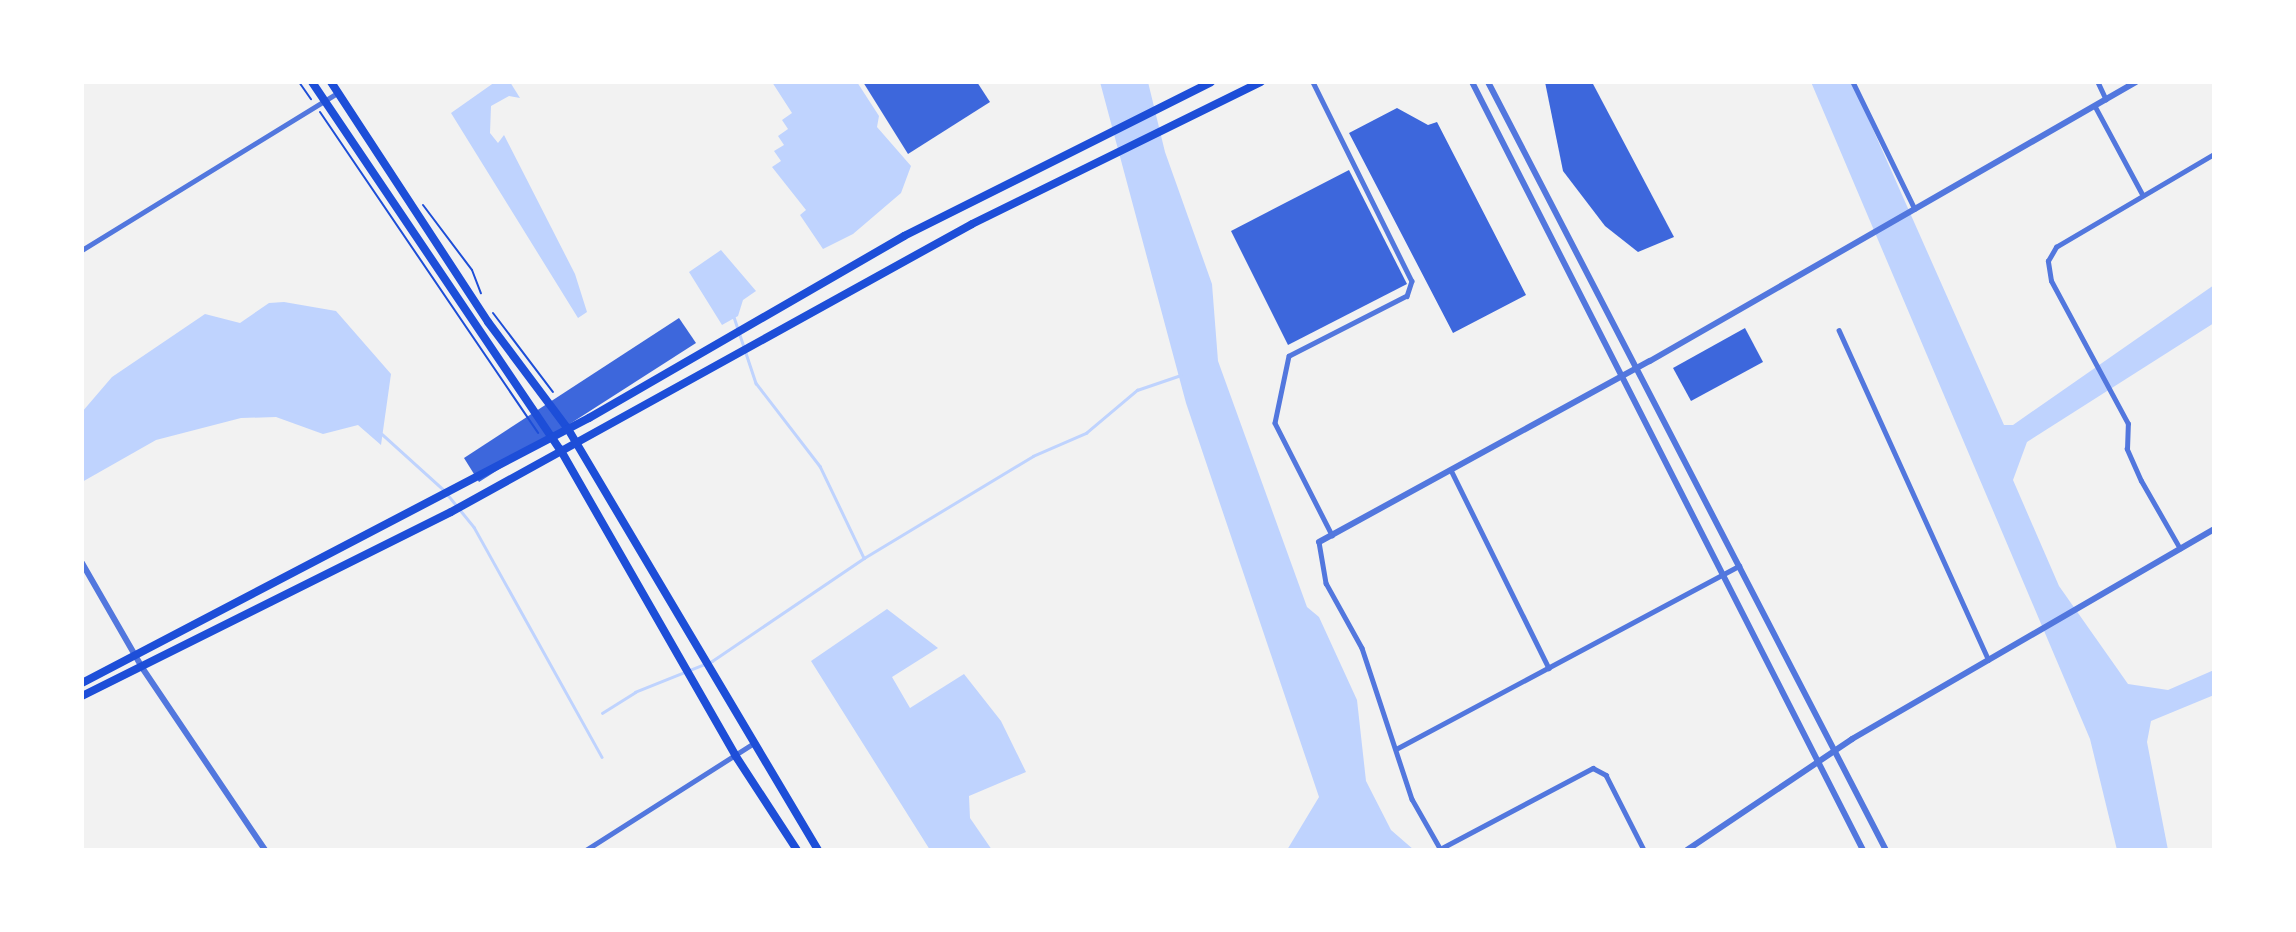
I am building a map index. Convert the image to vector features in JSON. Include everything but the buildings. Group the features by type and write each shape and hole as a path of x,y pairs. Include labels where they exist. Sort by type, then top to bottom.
{"main road":[{"path":"312,82 560,449 736,755 797,850"},
{"path":"331,82 488,322 575,440 751,745 818,850"},
{"path":"82,683 568,429 904,236 1112,129 1211,82"},
{"path":"82,696 143,668 451,512 575,440 1116,151 1261,82"}],"street":[{"path":"1312,82 1412,281 1407,296 1289,356 1275,423 1332,535"},
{"path":"1472,82 1621,377 1725,574 1863,850"},
{"path":"1488,82 1886,850"},
{"path":"1853,82 1913,210"},
{"path":"2098,82 2106,99"},
{"path":"1644,850 1606,775 1593,768 1440,849 1412,799 1362,649 1326,583 1319,542 1637,369 2136,82"},
{"path":"82,250 338,93"},
{"path":"2095,106 2143,195"},
{"path":"2180,549 2127,449 2128,424 2114,392 2051,281 2048,261 2056,247 2214,154"},
{"path":"1839,330 1990,661"},
{"path":"1451,470 1549,668"},
{"path":"1687,850 1836,750 2214,529"},
{"path":"82,563 143,668 264,850"},
{"path":"1396,749 1739,566"},
{"path":"586,850 751,745"}],"path":[{"path":"299,82 532,432 552,437"},
{"path":"420,201 472,270 483,299"},
{"path":"491,309 558,403"}],"water":[{"path":"495,82 510,82 520,98 509,96 491,106 490,133 498,143 504,135 575,274 587,312 578,318 451,113"},
{"path":"772,82 857,82 879,116 877,127 911,166 901,193 853,234 823,249 800,215 806,210 772,167 781,161 774,151 784,145 778,136 788,129 782,120 792,113"},
{"path":"1100,82 1148,82 1165,152 1212,284 1218,361 1307,607 1319,617 1357,700 1366,781 1391,830 1414,850 1287,850 1319,797 1186,403"},
{"path":"1811,82 1852,82 2004,425 2013,425 2214,285 2214,323 2027,442 2013,480 2059,586 2128,684 2168,690 2214,670 2214,695 2151,721 2147,742 2168,850 2117,850 2090,739"},
{"path":"721,250 756,291 743,300 738,316 722,325 689,272"},
{"path":"284,302 336,311 391,374 381,445 358,425 323,434 276,417 241,418 156,440 82,482 82,412 112,377 205,314 240,323 269,303"},
{"path":"887,609 938,648 892,677 910,708 964,674 1001,721 1026,772 969,796 970,818 992,850 930,850 811,661"}],"waterway":[{"path":"734,317 756,383 820,466 864,558"},
{"path":"602,713 635,692 712,661 864,558 1033,456 1086,433 1137,390 1181,375"},
{"path":"382,434 444,490"},
{"path":"448,495 474,527 602,757"}]}
